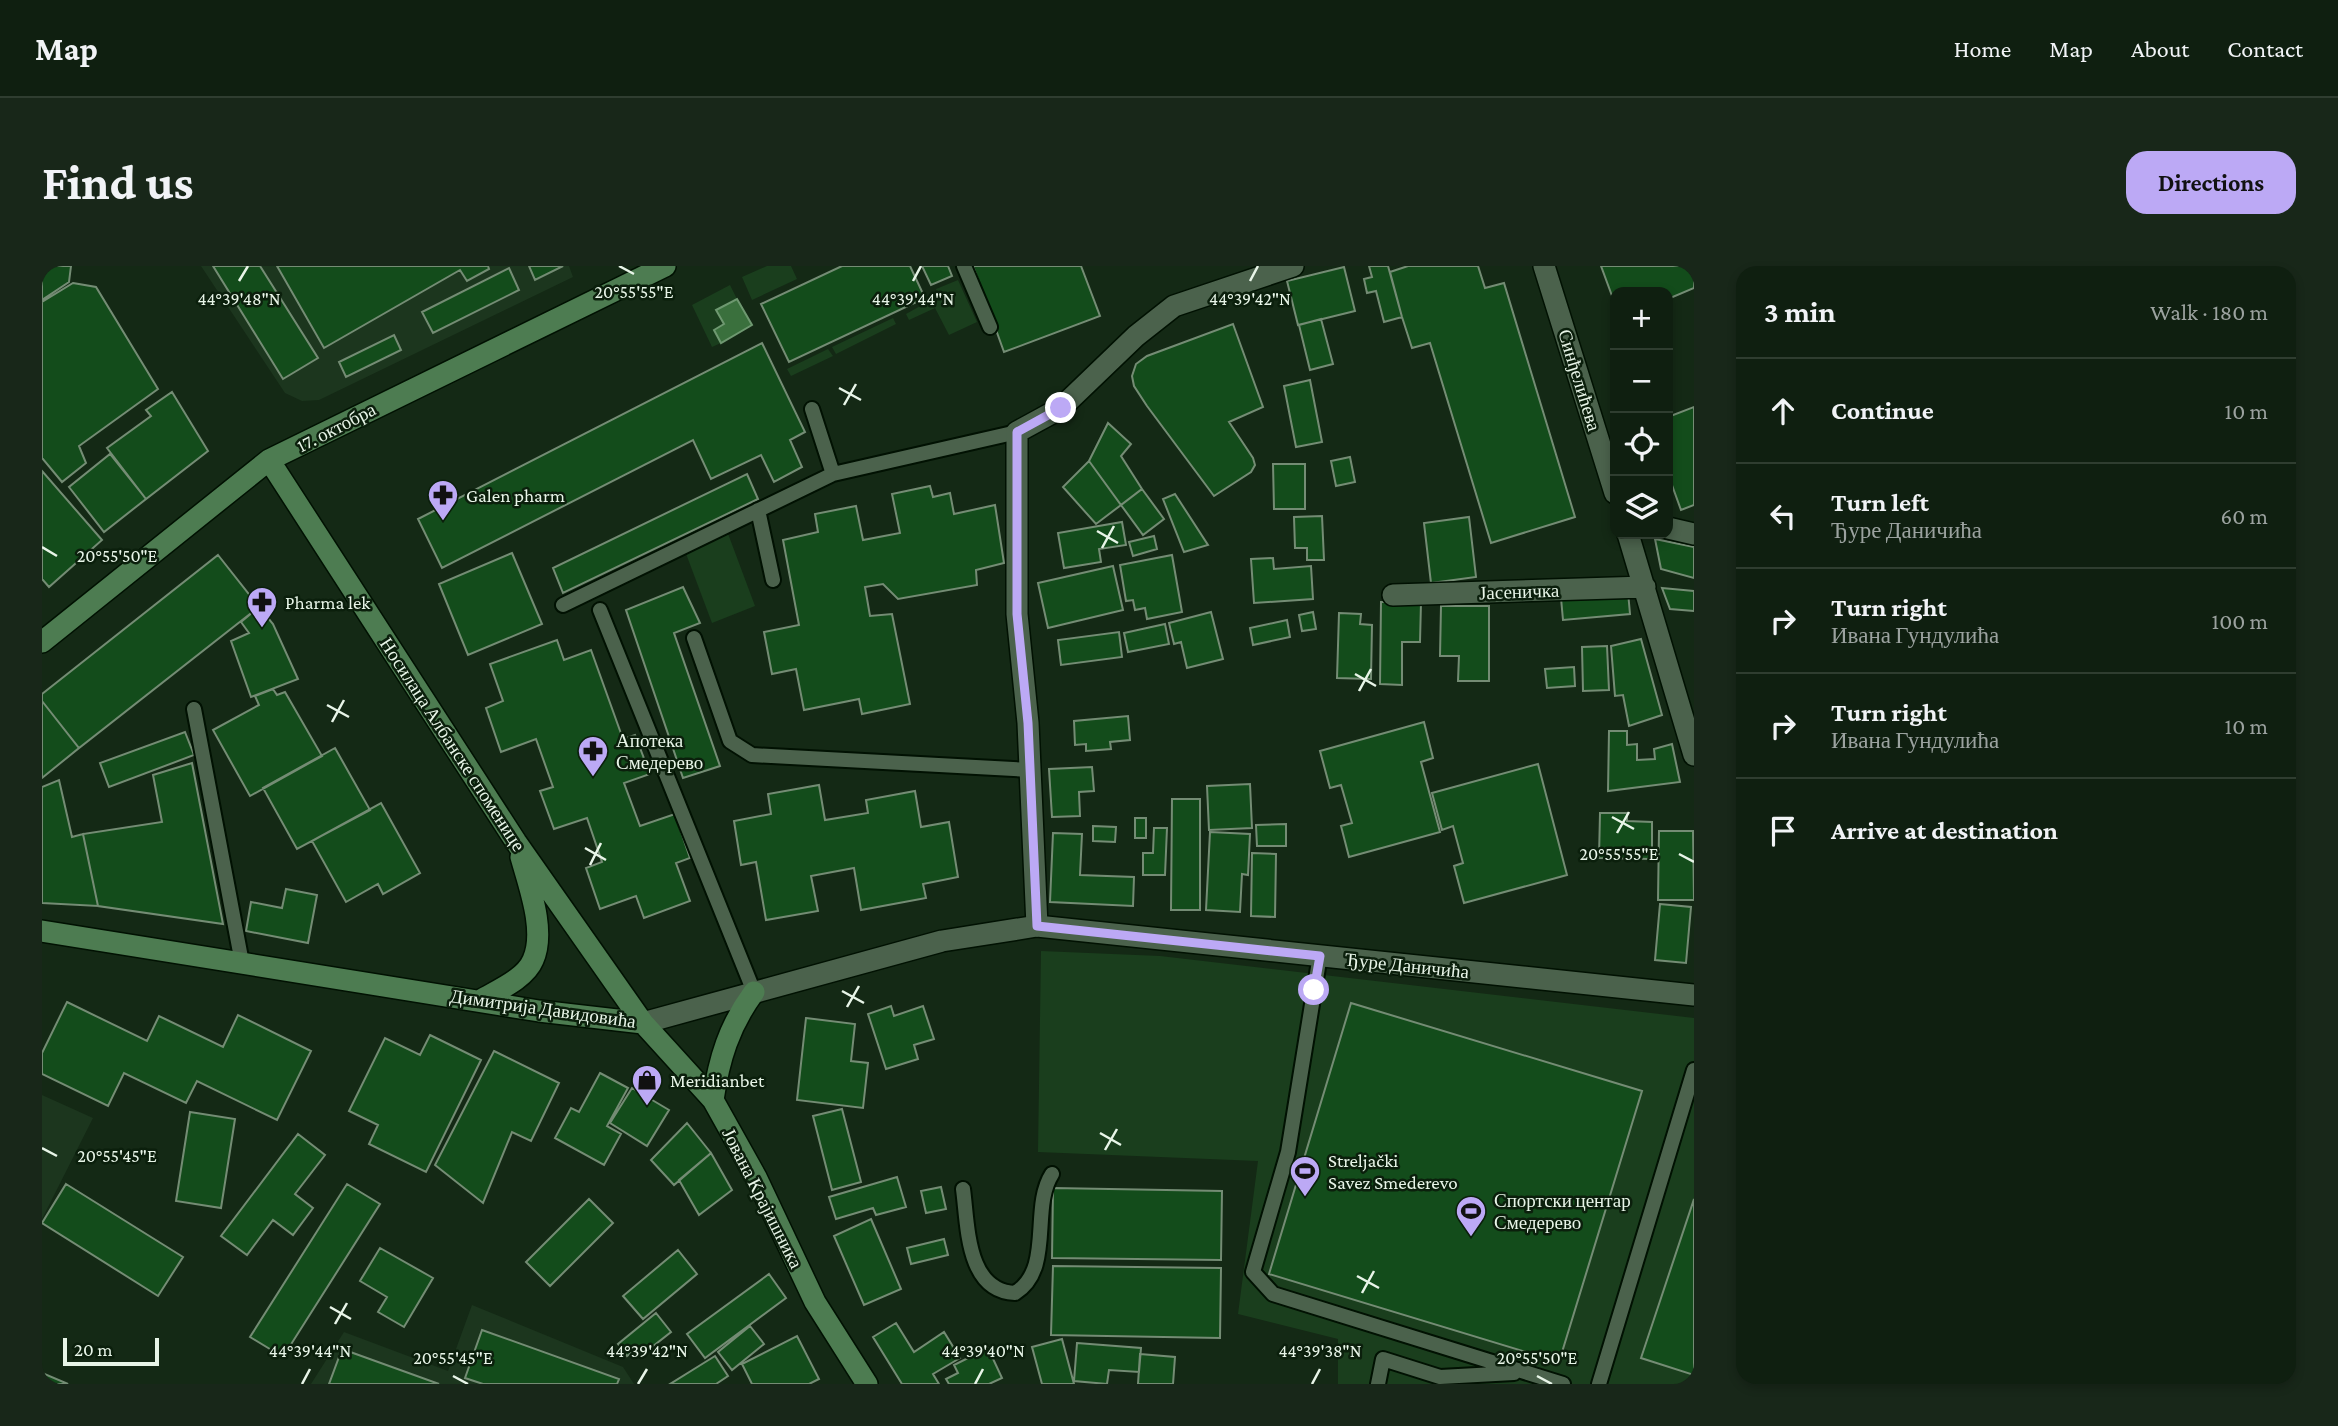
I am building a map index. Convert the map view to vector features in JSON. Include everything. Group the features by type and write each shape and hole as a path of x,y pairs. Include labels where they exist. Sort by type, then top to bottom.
{"main road":[{"name":"17. октобра","path":"42,642 269,460 665,266"},
{"name":"Носилаца Албанске споменице","path":"269,460 516,842 643,1023"},
{"path":"481,1000 523,973 533,959 537,923 516,842"},
{"name":"Димитрија Давидовића","path":"42,931 643,1023"},
{"path":"713,1100 725,1041 736,1016 754,992"},
{"name":"Јована Крајишника","path":"643,1023 713,1100 756,1177 821,1312 867,1384"}],"street":[{"path":"1037,926 1030,770 1017,614 1017,432 1061,408 1136,337 1174,306 1293,266"},
{"name":"Синђелићева","path":"1544,266 1610,477"},
{"path":"1673,529 1694,534"},
{"path":"1630,539 1694,755"},
{"name":"Јасеничка","path":"1393,595 1644,587"},
{"name":"Димитрија Давидовића","path":"643,1023 942,941 1037,926"},
{"name":"Ђуре Даничића","path":"1037,926 1694,995"}],"lane":[{"path":"964,266 990,327"},
{"path":"813,409 833,474"},
{"path":"563,605 833,474 1017,432"},
{"path":"758,510 774,580"},
{"path":"600,610 754,992"},
{"path":"694,638 730,741 752,755 1030,770"},
{"path":"194,709 242,963"},
{"path":"1320,956 1288,1152 1253,1272 1273,1294 1563,1384"},
{"path":"1599,1384 1694,1070"},
{"path":"963,1189 974,1262 993,1288 1015,1293 1027,1286 1037,1259 1045,1186 1052,1174"},
{"path":"1378,1384 1383,1359 1440,1377 1527,1373"}],"shaded area":[{"path":"201,266 569,266 573,277 319,400 302,401 285,393"},
{"path":"767,266 791,266 797,279 752,300 742,277"},
{"path":"958,280 977,322 949,335 935,308 909,320 906,314 938,296 936,289"},
{"path":"730,285 737,299 716,310 724,325 714,330 721,343 712,347 692,305"},
{"path":"737,299 752,325 721,343 714,330 724,324 716,310"},
{"path":"893,318 896,324 836,354 832,347"},
{"path":"828,349 833,356 791,376 787,369"},
{"path":"727,531 755,606 712,623 685,551"},
{"name":"Спортски центар Смедерево","path":"1041,951 1160,956 1694,1018 1694,1384 1338,1384 1338,1339 1238,1314 1258,1161 1038,1152"},
{"path":"42,1095 93,1118 42,1219"},
{"path":"472,1305 623,1367 634,1384 311,1384 344,1332 448,1371"}],"building":[{"path":"42,266 71,266 69,282 42,300"},
{"path":"213,266 260,266 318,358 283,379"},
{"path":"277,266 488,266 489,269 467,281 460,270 324,348"},
{"path":"529,266 563,266 535,280"},
{"path":"842,266 910,266 925,298 789,362 761,304"},
{"path":"922,266 948,266 952,276 931,285"},
{"path":"973,266 1081,266 1100,316 1004,352"},
{"path":"1369,266 1388,266 1402,317 1384,322 1376,291 1367,293 1364,279 1372,277"},
{"path":"1408,266 1478,266 1485,288 1504,283 1575,517 1491,543 1430,343 1412,348 1402,317 1390,272"},
{"path":"1601,266 1694,266 1694,288 1673,297 1673,287 1610,287 1610,290"},
{"path":"1344,267 1355,311 1298,325 1287,281"},
{"path":"509,268 519,290 433,333 422,312"},
{"path":"73,283 96,287 158,389 79,446 86,463 62,482 42,458 42,302"},
{"path":"1321,319 1333,364 1310,370 1299,325"},
{"path":"1233,324 1263,407 1229,422 1255,465 1251,472 1214,496 1147,406 1134,386 1132,376 1136,364 1147,356"},
{"path":"394,335 401,350 346,377 339,362"},
{"path":"762,343 805,432 790,440 802,467 774,482 761,455 711,479 693,440 442,568 418,519"},
{"path":"1310,380 1322,442 1296,447 1284,386"},
{"path":"172,392 208,451 146,499 107,448 151,416 146,410"},
{"path":"1694,407 1694,505 1681,510 1673,488 1673,415"},
{"path":"1108,423 1131,444 1121,456 1142,489 1121,505 1089,461"},
{"path":"110,454 146,499 104,532 69,487"},
{"path":"1350,457 1355,482 1336,486 1331,461"},
{"path":"1089,461 1121,505 1096,524 1063,487"},
{"path":"1273,464 1305,464 1305,509 1274,509"},
{"path":"42,471 102,540 49,587 42,579"},
{"path":"747,474 758,499 563,593 553,568"},
{"path":"930,486 933,497 950,493 954,514 995,505 1004,563 976,570 977,585 898,599 883,584 865,587 870,616 892,614 910,704 862,714 859,699 804,710 796,669 772,674 764,632 799,625 783,540 818,532 815,514 856,506 863,540 900,533 892,494"},
{"path":"1142,489 1164,519 1143,535 1121,505"},
{"path":"1175,494 1208,545 1184,552 1163,499"},
{"path":"1322,516 1324,560 1307,560 1307,548 1295,548 1294,517"},
{"path":"1469,517 1476,577 1431,583 1424,523"},
{"path":"1122,522 1126,545 1099,549 1101,562 1064,568 1058,533"},
{"path":"1154,536 1157,549 1133,556 1129,542"},
{"path":"1655,539 1694,547 1694,578 1661,569"},
{"path":"512,553 542,624 468,655 439,584"},
{"path":"218,555 259,607 79,748 42,701 42,694"},
{"path":"1172,555 1182,612 1147,619 1145,608 1135,610 1133,600 1126,601 1120,565"},
{"path":"1273,558 1274,569 1311,566 1313,599 1254,603 1251,559"},
{"path":"1113,566 1123,610 1048,628 1038,583"},
{"path":"683,587 700,623 674,633 720,766 683,778 626,610"},
{"path":"1662,588 1694,591 1694,611 1670,609"},
{"path":"1628,592 1630,614 1563,620 1561,598"},
{"path":"1381,602 1421,602 1420,642 1402,642 1402,685 1380,684"},
{"path":"1441,606 1489,606 1489,681 1458,681 1459,656 1440,656"},
{"path":"259,607 273,624 298,679 251,697 231,641 249,633 241,622"},
{"path":"1211,612 1223,659 1187,668 1181,642 1174,644 1169,623"},
{"path":"1313,612 1316,629 1302,631 1299,615"},
{"path":"1339,613 1361,614 1360,624 1372,625 1371,679 1337,678"},
{"path":"1287,620 1290,637 1253,645 1250,628"},
{"path":"1165,624 1169,644 1128,652 1124,633"},
{"path":"1119,632 1122,657 1061,665 1058,640"},
{"path":"1641,639 1662,715 1629,726 1623,695 1615,696 1611,646"},
{"name":"Апотека Смедерево","path":"557,640 564,660 591,650 623,739 635,735 650,774 624,783 640,826 675,814 690,858 676,863 690,901 644,918 636,896 600,909 586,868 602,862 587,818 554,829 540,791 553,787 536,739 501,752 486,708 503,701 490,664"},
{"path":"1607,646 1609,690 1583,691 1582,647"},
{"path":"1574,667 1575,686 1547,688 1545,669"},
{"path":"273,689 277,695 285,692 322,756 250,796 213,730 259,705 255,696"},
{"path":"42,701 79,748 42,778"},
{"path":"1128,716 1130,740 1110,742 1111,749 1086,751 1086,744 1075,745 1074,721"},
{"path":"1424,722 1433,758 1421,762 1440,832 1349,857 1341,826 1352,823 1341,785 1330,788 1320,751"},
{"path":"1609,731 1627,731 1627,745 1637,744 1637,760 1655,759 1654,749 1672,744 1680,782 1608,791"},
{"path":"185,732 194,755 109,787 100,763"},
{"path":"335,748 370,810 297,849 263,788"},
{"path":"192,763 223,924 98,906 83,834 162,822 153,775"},
{"path":"1538,764 1567,875 1464,903 1454,866 1463,863 1453,826 1442,830 1432,793"},
{"path":"1092,767 1094,791 1079,792 1080,816 1052,817 1049,769"},
{"path":"59,780 72,837 83,834 98,906 42,903 42,787"},
{"path":"1250,784 1252,828 1209,830 1207,786"},
{"path":"819,785 825,820 868,813 866,800 915,791 921,827 949,822 958,877 923,884 926,898 861,910 854,868 811,876 818,911 766,920 756,862 741,865 734,821 771,814 768,794"},
{"path":"1172,799 1200,799 1200,910 1171,910"},
{"path":"381,803 420,873 383,894 378,884 346,902 312,841"},
{"path":"1600,813 1627,813 1627,821 1652,822 1652,859 1599,858"},
{"path":"1135,818 1146,818 1146,838 1135,838"},
{"path":"1286,824 1286,846 1257,846 1256,825"},
{"path":"1093,826 1116,827 1115,842 1093,841"},
{"path":"1154,828 1167,828 1165,875 1143,875 1143,853 1153,853"},
{"path":"1659,831 1693,831 1694,900 1658,900"},
{"path":"1210,832 1250,834 1248,875 1242,874 1240,912 1206,910"},
{"path":"1053,833 1082,834 1080,875 1134,877 1133,906 1050,902"},
{"path":"1252,853 1276,854 1275,917 1251,916"},
{"path":"286,889 317,895 308,943 246,931 251,902 282,908"},
{"path":"1660,904 1691,907 1686,963 1655,960"},
{"path":"67,1002 147,1041 159,1016 223,1047 238,1015 311,1051 277,1120 197,1081 186,1103 124,1073 108,1106 42,1074 42,1053"},
{"path":"1351,1003 1642,1091 1559,1362 1269,1274"},
{"path":"891,1006 894,1016 923,1006 934,1039 914,1045 918,1059 886,1069 868,1014"},
{"path":"806,1018 855,1024 851,1061 868,1063 863,1108 797,1100"},
{"path":"430,1035 481,1060 426,1172 369,1144 378,1125 349,1111 385,1038 420,1055"},
{"path":"494,1051 559,1083 531,1141 512,1132 483,1203 435,1165"},
{"path":"600,1073 628,1088 607,1126 621,1134 604,1165 555,1138 571,1108 579,1112"},
{"path":"632,1088 669,1110 647,1146 610,1123"},
{"path":"842,1109 861,1182 832,1190 813,1116"},
{"path":"190,1112 235,1119 221,1208 176,1201"},
{"path":"687,1123 711,1153 674,1185 651,1160"},
{"path":"298,1134 325,1155 295,1194 313,1208 293,1235 273,1220 247,1255 221,1236"},
{"path":"711,1153 732,1190 699,1215 679,1180"},
{"path":"897,1177 906,1207 876,1215 873,1208 836,1219 829,1197"},
{"path":"66,1184 183,1257 158,1296 42,1223"},
{"path":"347,1184 380,1204 283,1357 250,1337"},
{"path":"941,1187 946,1209 926,1213 921,1191"},
{"path":"1053,1188 1222,1191 1221,1260 1052,1258"},
{"path":"589,1199 613,1223 550,1286 526,1262"},
{"path":"1694,1199 1694,1375 1641,1358"},
{"path":"871,1219 901,1289 864,1305 834,1236"},
{"path":"944,1239 948,1255 911,1264 907,1248"},
{"path":"380,1248 433,1278 404,1327 378,1312 387,1297 360,1281"},
{"path":"678,1250 697,1274 643,1319 623,1296"},
{"path":"1053,1266 1221,1268 1220,1338 1051,1335"},
{"path":"769,1274 786,1298 705,1358 687,1334"},
{"path":"656,1313 671,1332 643,1354 638,1347 627,1356 618,1344"},
{"path":"896,1323 914,1352 944,1332 960,1358 933,1374 939,1384 902,1384 873,1337"},
{"path":"750,1326 764,1344 732,1370 718,1352"},
{"path":"482,1330 619,1379 617,1384 483,1384 465,1378"},
{"path":"797,1336 819,1379 809,1384 752,1384 742,1364"},
{"path":"1062,1339 1074,1384 1042,1384 1032,1347"},
{"path":"1077,1343 1141,1348 1139,1372 1109,1370 1107,1384 1074,1381"},
{"path":"988,1348 1002,1378 989,1384 949,1384 946,1379 958,1373 954,1365"},
{"path":"342,1349 439,1384 329,1384"},
{"path":"1140,1354 1175,1357 1173,1384 1138,1384"},
{"path":"715,1356 728,1376 716,1384 670,1384"},
{"path":"42,1373 68,1384 42,1384"}],"place":[{"name":"Galen pharm","path":"443,522"},
{"name":"Pharma lek","path":"262,629"},
{"name":"Апотека Смедерево","path":"593,778"},
{"name":"Meridianbet","path":"647,1107"},
{"name":"Streljački Savez Smederevo","path":"1305,1198"},
{"name":"Спортски центар Смедерево","path":"1471,1238"}],"route":[{"path":"1061,408 1017,432 1017,614 1028,723 1037,926 1189,940 1320,956 1314,990"}]}
